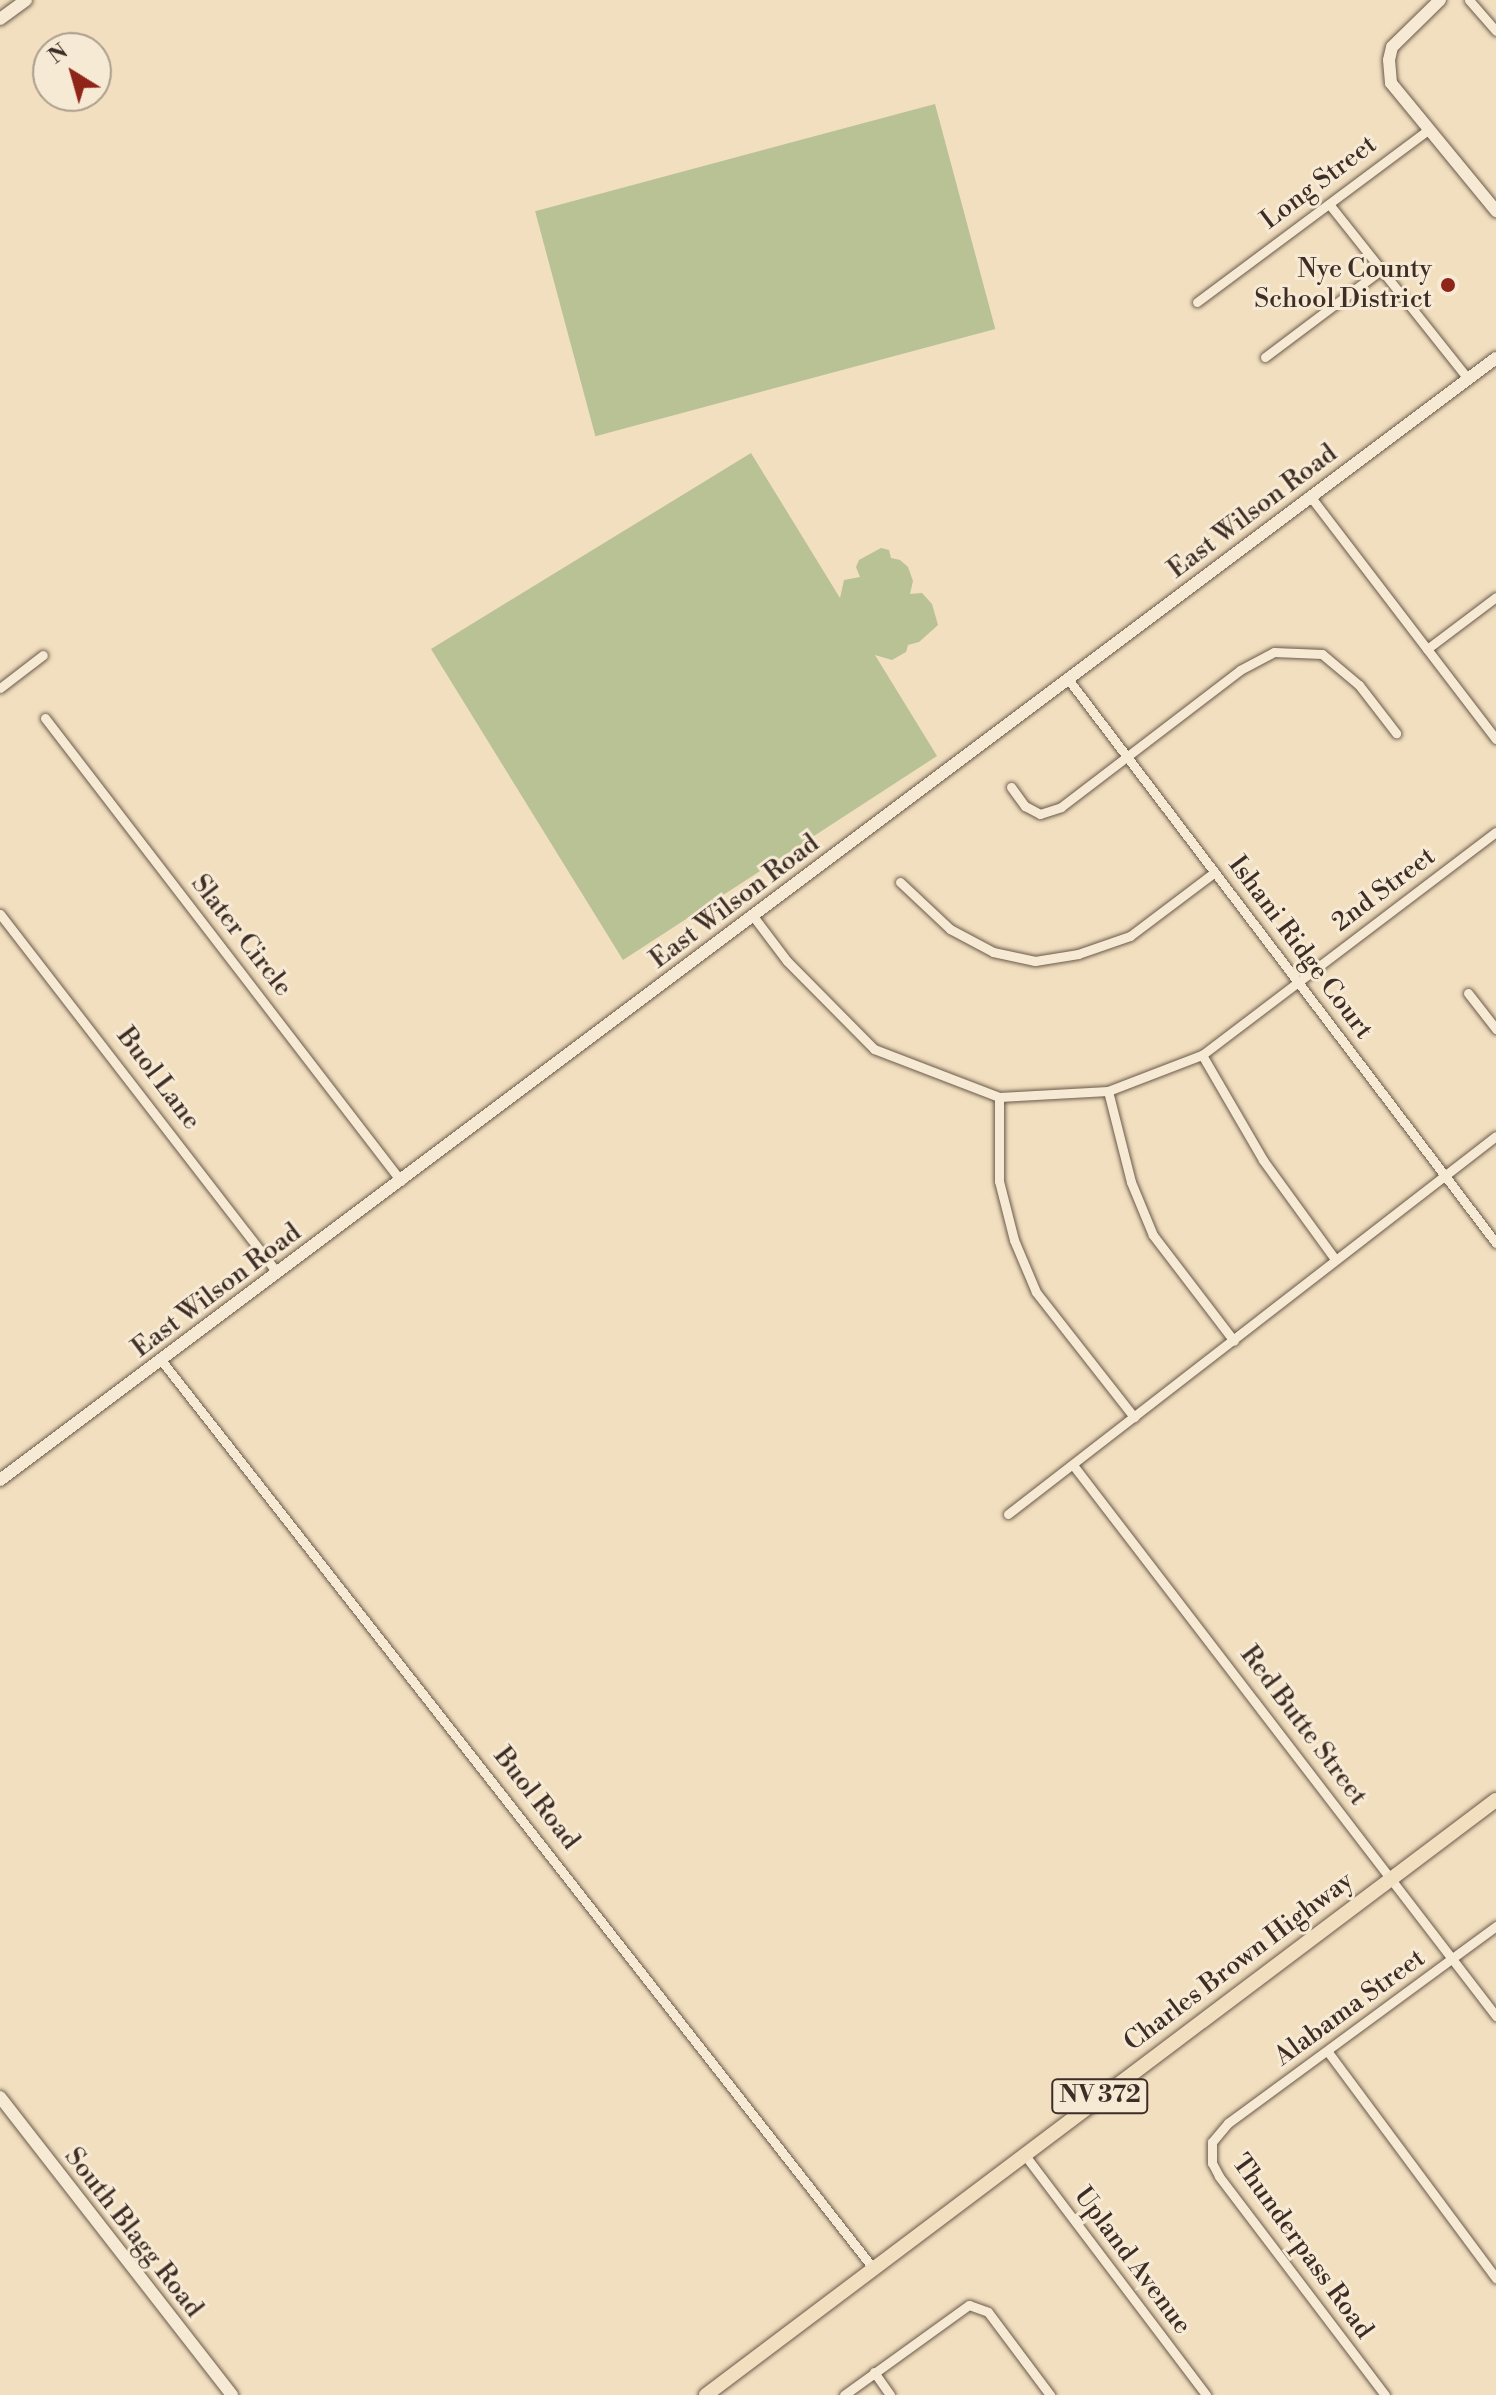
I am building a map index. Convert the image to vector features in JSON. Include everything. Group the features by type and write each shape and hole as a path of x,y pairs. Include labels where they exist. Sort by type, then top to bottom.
{"main road":[{"name":"Charles Brown Highway","path":"716,2392 873,2268 1496,1800"}],"street":[{"path":"0,19 26,0"},
{"path":"1469,0 1496,31"},
{"path":"1443,1 1392,47 1389,60 1391,83 1496,211"},
{"name":"Long Street","path":"1197,302 1429,129"},
{"path":"1329,204 1468,379"},
{"path":"1265,357 1381,270"},
{"name":"East Wilson Road","path":"1,1476 401,1181 1496,358"},
{"path":"1310,496 1496,739"},
{"path":"1427,649 1496,597"},
{"path":"1011,787 1025,806 1040,814 1061,807 1240,670 1274,652 1322,654 1359,685 1396,733"},
{"path":"0,688 43,655"},
{"name":"Ishani Ridge Court","path":"1068,679 1496,1243"},
{"name":"Slater Circle","path":"45,718 401,1181"},
{"name":"2nd Street","path":"999,1097 1108,1091 1202,1055 1496,832"},
{"path":"900,882 950,929 993,952 1035,961 1078,954 1130,936 1215,872"},
{"name":"Buol Lane","path":"0,914 277,1273"},
{"path":"753,916 787,961 874,1049 999,1097 999,1181 1014,1240 1036,1292 1134,1417"},
{"path":"1468,993 1496,1029"},
{"path":"1202,1055 1263,1160 1335,1259"},
{"path":"1108,1091 1131,1182 1153,1235 1234,1341"},
{"path":"1008,1514 1496,1136"},
{"name":"Buol Road","path":"161,1360 873,2268"},
{"name":"Red Butte Street","path":"1073,1465 1496,2016"},
{"name":"Alabama Street","path":"1228,2123 1496,1926"},
{"path":"1328,2052 1496,2278"},
{"name":"South Blagg Road","path":"0,2097 232,2395"},
{"name":"Thunderpass Road","path":"1228,2123 1219,2131 1210,2149 1219,2176 1385,2395"},
{"name":"Upland Avenue","path":"1024,2154 1206,2395"},
{"path":"844,2395 964,2307 979,2306 988,2312 1050,2395"},
{"path":"874,2372 890,2395"}],"green space":[{"path":"935,104 995,329 595,436 535,211"},
{"path":"751,453 840,598 844,580 860,577 856,567 859,560 881,548 889,550 891,558 900,560 908,567 913,581 910,594 922,593 932,604 938,625 919,642 908,645 906,652 892,660 875,655 937,756 623,960 431,649"}],"place":[{"name":"Nye County School District","path":"1448,285"}]}
